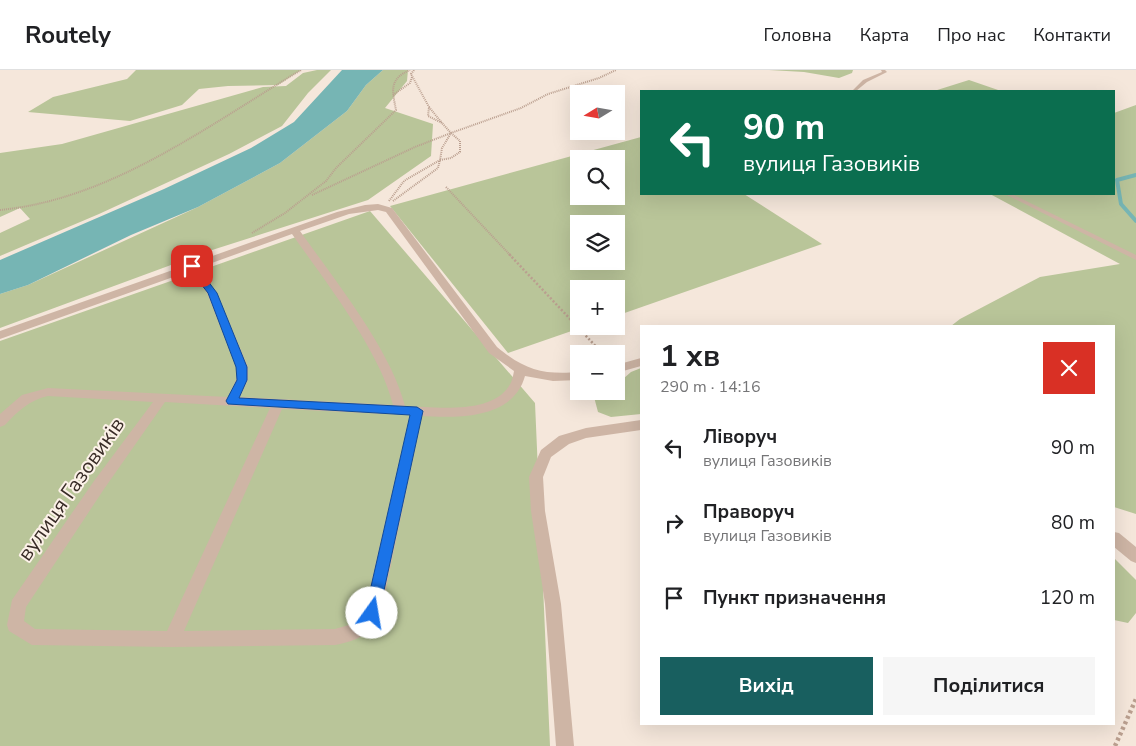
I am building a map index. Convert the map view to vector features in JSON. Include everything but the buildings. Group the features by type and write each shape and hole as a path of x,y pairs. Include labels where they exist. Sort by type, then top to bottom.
{"street":[{"path":"0,335 340,214 366,208 385,208 389,210 493,350 520,371 540,376 570,377"},
{"path":"294,230 330,280 375,350 397,395 400,410"},
{"path":"192,266 212,293 242,367 242,380 232,401"},
{"path":"625,366 640,362"},
{"name":"вулиця Газовиків","path":"0,422 17,404 35,394 48,392 417,411 472,411 508,396 516,386 520,371"},
{"name":"вулиця Газовиків","path":"162,398 26,589 18,605 15,625 32,636 172,639 354,634 367,623 372,613 417,411"},
{"path":"172,639 278,404"},
{"path":"565,746 552,604 538,511 536,477 546,454 564,440 586,433 640,425"},
{"path":"1115,539 1136,556"}],"lane":[{"path":"855,90 865,81 885,72 883,70"},
{"path":"1010,195 1136,258"}],"path":[{"path":"0,210 20,208 94,188 147,163 301,70"},
{"path":"228,253 237,242 285,213 326,181 336,168 396,110 393,95 392,87 396,77 412,70 410,83 393,95"},
{"path":"307,197 415,147 521,108 548,94 599,78 616,70"},
{"path":"412,77 429,107 440,118 442,124"},
{"path":"385,208 396,188 407,178 440,160 451,158 460,152 462,147 460,140 442,124 428,116 429,107"},
{"path":"385,208 438,168 442,148 451,133"},
{"path":"446,187 595,345"},
{"path":"1115,746 1136,699"}],"green space":[{"path":"136,70 301,70 278,85 228,86 199,89 182,105 130,121 28,112 53,97 127,79"},
{"path":"331,70 308,93 282,126 229,154 99,214 0,256 0,233 30,219 20,208 0,217 0,153 62,144 263,87 286,86 303,73"},
{"path":"383,70 408,70 407,81 385,108 433,124 431,156 368,200 209,251 0,328 0,294 28,285 198,207 280,163 347,111 366,85"},
{"path":"769,70 853,70 852,73 839,78 804,72"},
{"path":"969,80 998,90 937,90"},
{"path":"1136,105 1136,514 1115,507 1115,325 952,325 960,319 1040,277 1120,264 992,195 1115,195 1115,113"},
{"path":"640,137 640,195 746,195 822,244 625,313 625,280 570,280 570,332 508,353 390,206 570,157 570,205 625,205 625,150 594,150"},
{"path":"370,211 535,403 550,746 0,746 0,341"},
{"path":"640,368 640,414 611,417 598,412 595,400 625,400 625,377"},
{"path":"1115,559 1136,580 1136,613 1128,623 1115,620"}],"water":[{"path":"342,70 383,70 366,85 347,111 280,163 198,207 131,235 28,285 0,294 0,260 164,189 251,148 294,122"}],"waterway":[{"path":"1136,175 1117,180 1121,204 1136,221"}],"route":[{"path":"192,266 212,293 242,367 242,380 232,401 417,411 372,613"}]}
